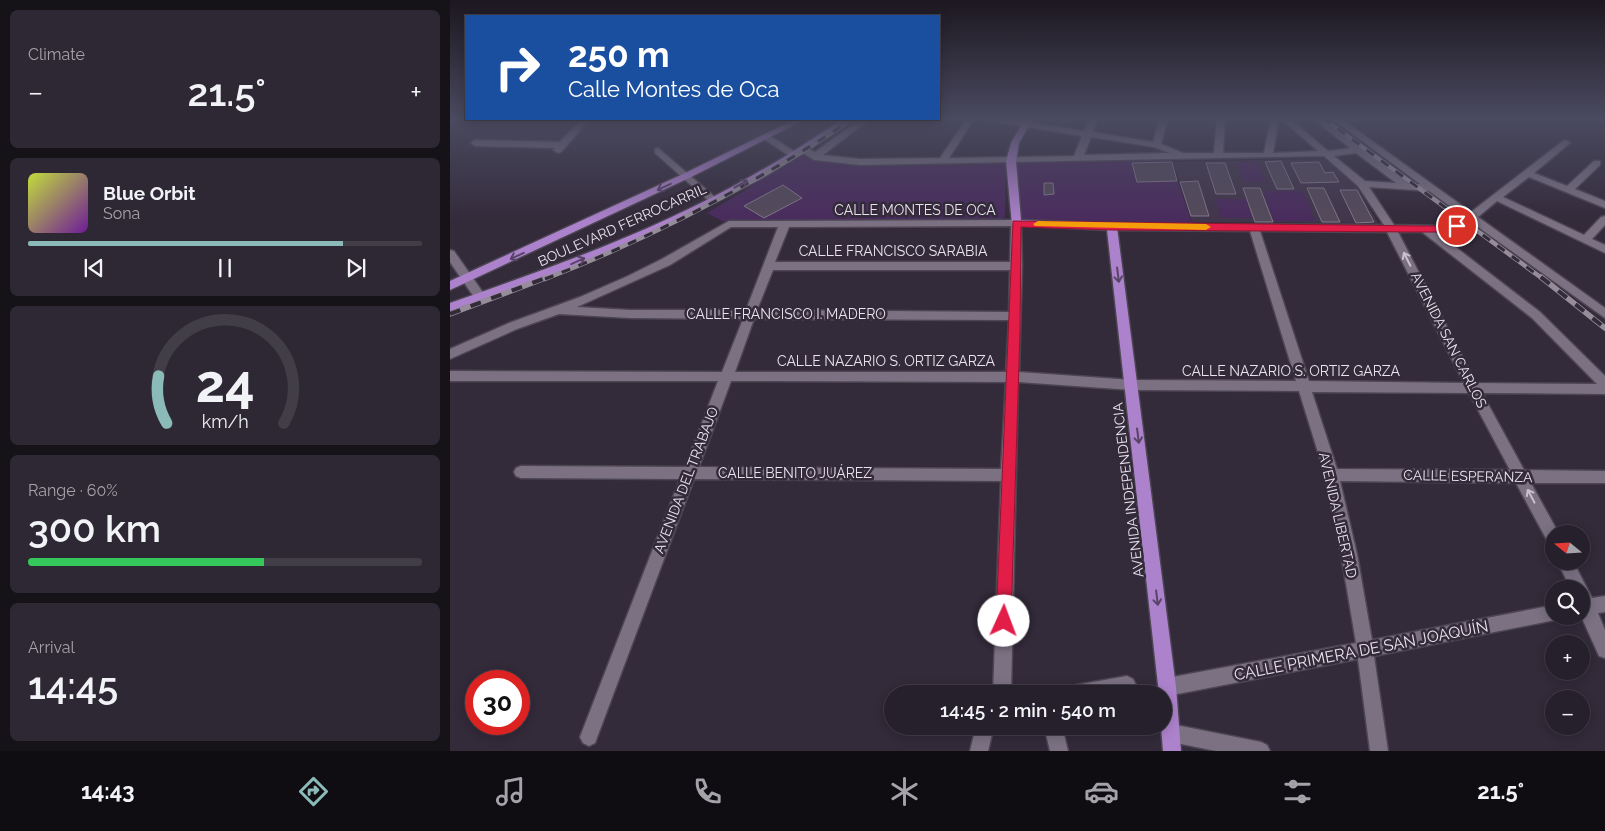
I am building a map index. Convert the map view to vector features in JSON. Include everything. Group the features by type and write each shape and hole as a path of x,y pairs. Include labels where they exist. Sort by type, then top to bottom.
{"main road":[{"path":"450,286 734,153"},
{"name":"BOULEVARD FERROCARRIL","path":"450,307 560,269 713,200 796,153"},
{"path":"1013,153 1011,161 1016,224"},
{"name":"CALLE MONTES DE OCA","path":"1016,224 1112,227"},
{"name":"AVENIDA INDEPENDENCIA","path":"1112,227 1168,685"},
{"name":"AVENIDA INDEPENDENCIA","path":"1171,735 1172,751"}],"street":[{"path":"660,153 713,200"},
{"path":"801,153 828,160 1011,161 1185,155 1268,156 1339,153"},
{"path":"814,157 819,153"},
{"path":"943,161 948,153"},
{"path":"1078,158 1080,153"},
{"path":"1179,153 1185,155"},
{"path":"1362,153 1406,186"},
{"path":"1384,153 1433,188 1469,219 1605,314"},
{"path":"1469,219 1553,153"},
{"name":"AVENIDA SAN CARLOS","path":"1327,155 1362,184 1391,228 1472,387 1546,525"},
{"path":"1569,190 1597,163"},
{"path":"1528,173 1605,205"},
{"path":"1362,184 1433,188"},
{"path":"1496,197 1605,249"},
{"name":"CALLE MONTES DE OCA","path":"1112,227 1444,229 1469,219"},
{"path":"1585,240 1605,220"},
{"name":"CALLE MONTES DE OCA","path":"556,310 611,288 666,262 723,227 737,223 1016,224"},
{"name":"AVENIDA DEL TRABAJO","path":"588,736 725,375 785,223"},
{"path":"1002,685 1008,475 1014,377 1017,266 1016,224"},
{"name":"AVENIDA LIBERTAD","path":"1254,228 1332,475 1349,554 1365,649 1379,751"},
{"path":"1425,229 1536,315 1605,384"},
{"path":"450,254 480,297"},
{"name":"CALLE FRANCISCO SARABIA","path":"768,266 1017,266"},
{"path":"450,354 556,310"},
{"name":"CALLE FRANCISCO I. MADERO","path":"556,310 630,314 750,313 1015,316"},
{"name":"CALLE NAZARIO S. ORTIZ GARZA","path":"450,376 1014,377 1132,385 1605,389"},
{"name":"CALLE BENITO JUÁREZ","path":"521,472 1008,475"},
{"name":"CALLE ESPERANZA","path":"1332,475 1605,477"},
{"path":"1590,606 1605,650"},
{"name":"CALLE PRIMERA DE SAN JOAQUÍN","path":"1172,686 1545,615"},
{"path":"1172,733 1261,751"},
{"path":"979,751 982,735"},
{"path":"1055,735 1059,751"}],"shaded area":[{"path":"804,155 821,161 896,163 1006,161 1005,218 1002,218 1002,222 726,223 707,213"},
{"path":"1169,157 1193,225 1018,222 1013,162"},
{"path":"1328,159 1356,185 1378,223 1192,222 1173,162"},
{"path":"1236,162 1257,162 1266,182 1244,182"},
{"path":"1263,191 1303,191 1315,221 1274,221"},
{"path":"1215,199 1246,199 1252,218 1221,218"}],"building":[{"path":"1281,161 1294,189 1277,189 1265,162"},
{"path":"1172,162 1177,181 1137,182 1132,163"},
{"path":"1319,162 1325,173 1333,172 1339,182 1301,183 1291,163"},
{"path":"1206,163 1225,163 1236,194 1216,194"},
{"path":"1198,181 1209,216 1191,216 1180,182"},
{"path":"1044,183 1053,183 1054,194 1044,195"},
{"path":"783,185 802,198 764,218 744,206"},
{"path":"1243,188 1260,188 1273,222 1255,222"},
{"path":"1307,188 1324,188 1340,222 1322,222"},
{"path":"1340,190 1357,190 1374,222 1356,223"}],"railway":[{"path":"545,279 586,263 665,227 742,187 799,153"},
{"path":"1371,153 1543,279"},
{"path":"450,314 548,277"},
{"path":"1541,277 1605,328"}],"slow traffic":[{"path":"1038,224 1112,227 1206,227"}],"route":[{"path":"1004,621 1008,475 1014,377 1017,266 1016,224 1112,227 1425,229 1444,229 1457,226"}]}
